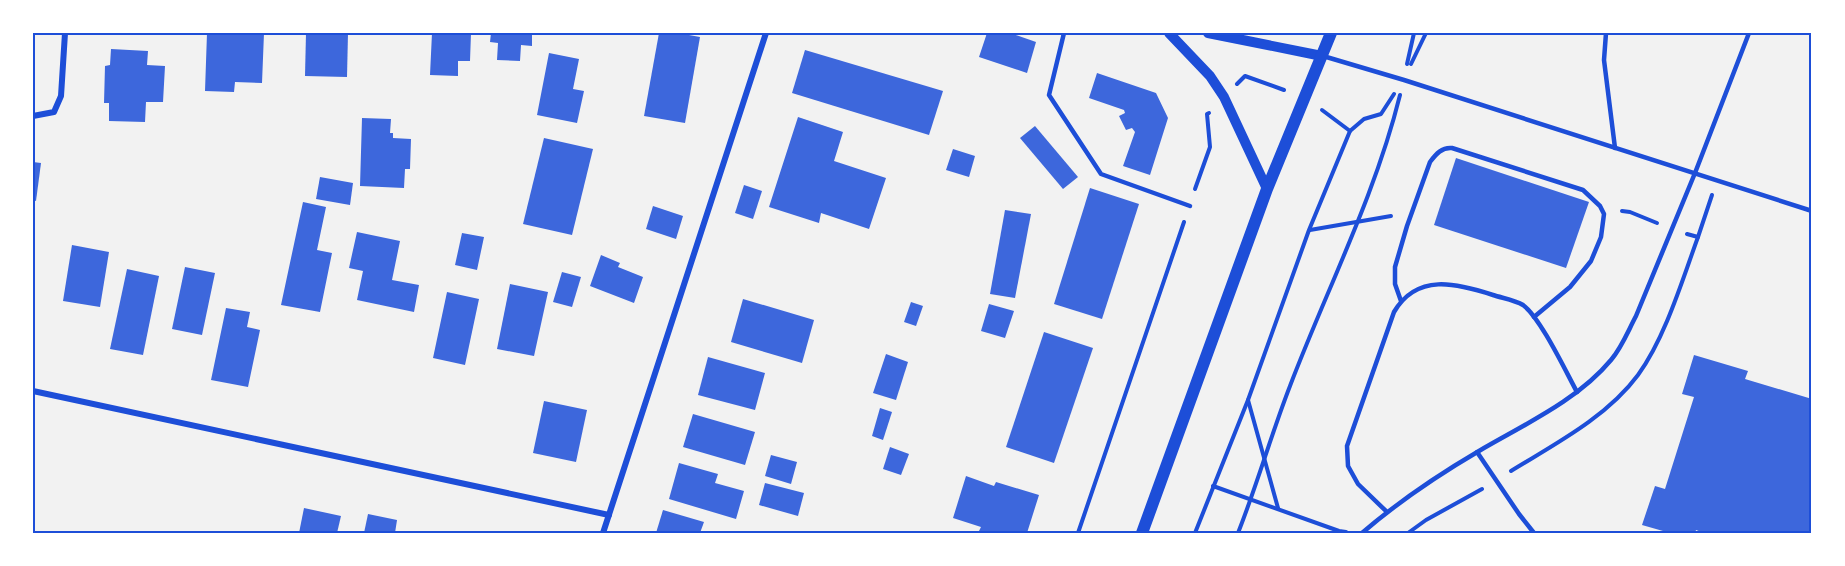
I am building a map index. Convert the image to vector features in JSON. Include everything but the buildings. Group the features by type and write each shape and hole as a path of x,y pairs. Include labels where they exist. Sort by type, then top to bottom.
{"main road":[{"path":"1142,533 1266,189 1331,33"}],"street":[{"path":"33,116 54,112 61,96 65,33"},
{"path":"603,533 766,33"},
{"path":"1169,33 1210,76 1224,97 1266,189"},
{"path":"1208,33 1322,56"},
{"path":"33,391 609,515"}],"lane":[{"path":"1064,33 1049,95 1101,174 1190,206"},
{"path":"1606,33 1604,60 1615,148"},
{"path":"1362,533 1387,512 1477,452 1577,392 1610,361 1625,339 1695,173 1749,33"},
{"path":"1322,56 1404,80 1812,211"},
{"path":"1401,301 1395,284 1395,267 1430,162 1446,147 1583,190 1600,206 1604,214 1601,237 1591,261 1570,287 1534,317"},
{"path":"1387,512 1358,484 1348,466 1347,446 1394,312 1401,301 1413,290 1434,284 1465,286 1523,305 1534,317 1577,392"},
{"path":"1477,452 1534,533"}],"path":[{"path":"1238,533 1290,387 1389,138 1414,33"},
{"path":"1195,533 1248,400 1309,230 1350,131 1364,119 1381,114 1404,80 1426,33"},
{"path":"1078,533 1210,147 1208,114 1245,76 1304,97 1350,131"},
{"path":"1698,237 1717,180"},
{"path":"1309,230 1412,212"},
{"path":"1248,400 1278,509"},
{"path":"1214,486 1339,531 1349,532"}]}
